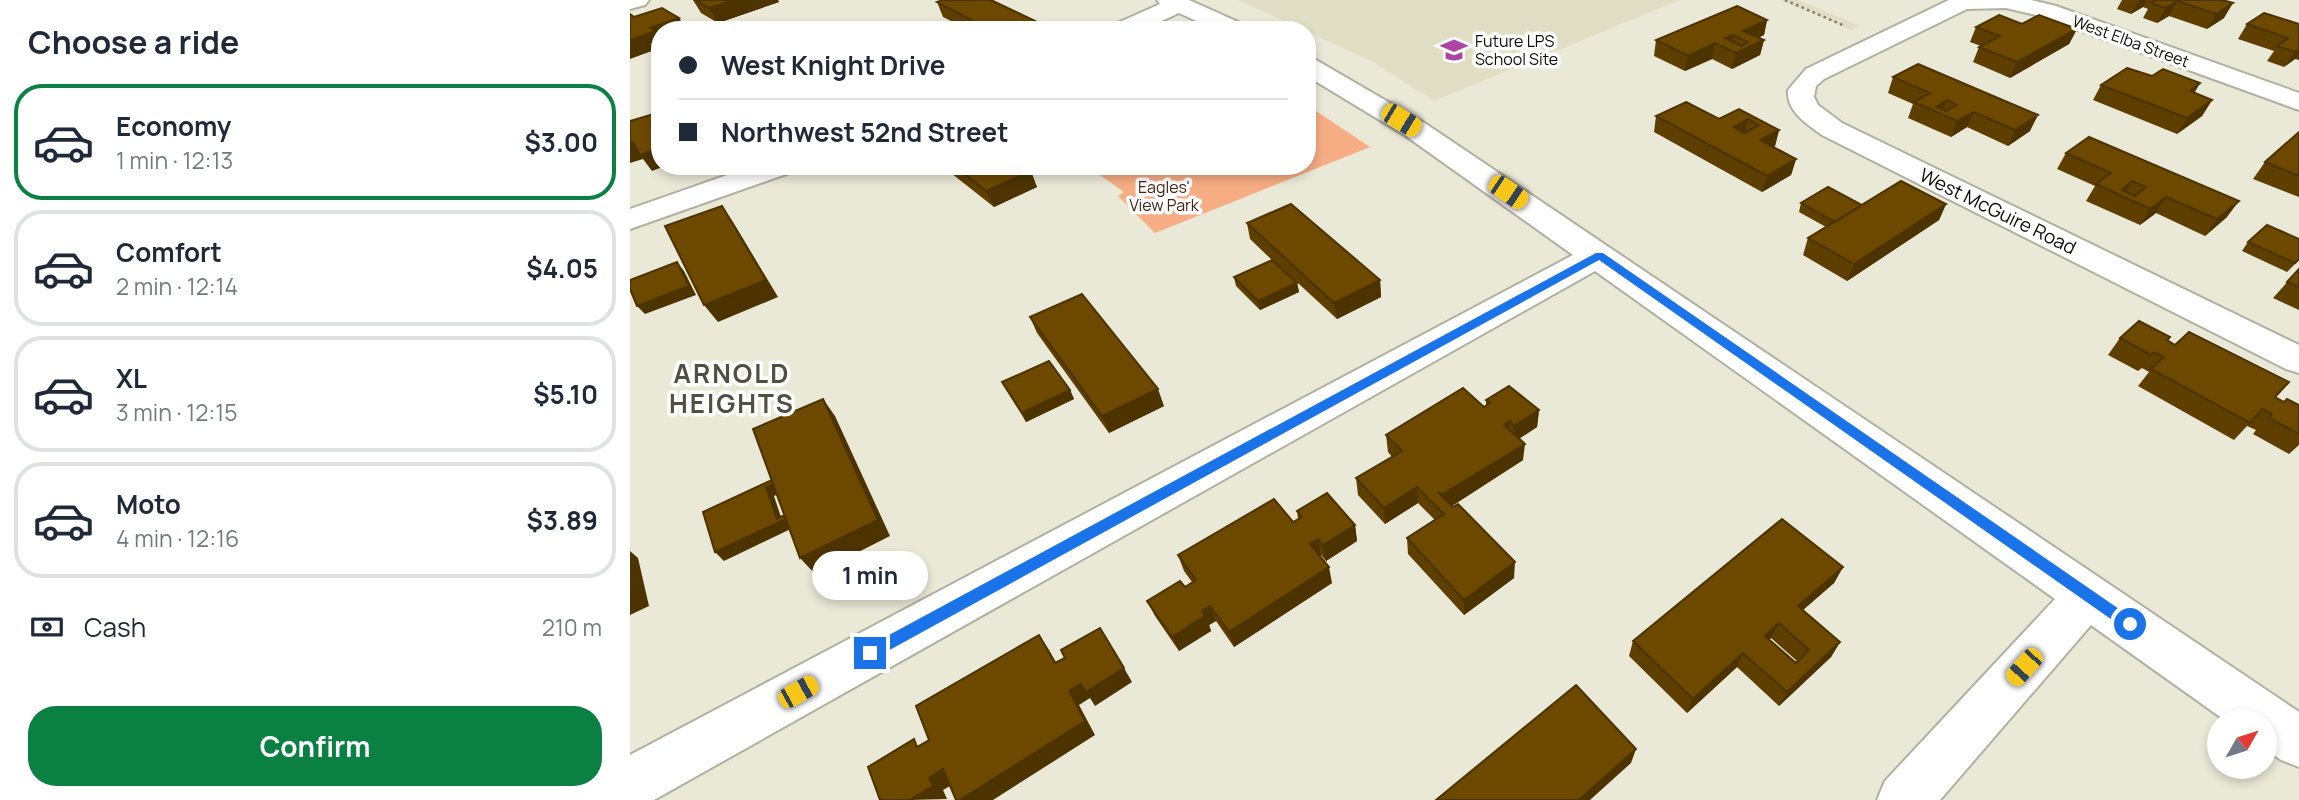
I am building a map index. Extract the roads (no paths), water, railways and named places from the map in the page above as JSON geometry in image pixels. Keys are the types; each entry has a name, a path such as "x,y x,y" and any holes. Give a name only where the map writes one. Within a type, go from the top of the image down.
{"street":[{"path":"630,2 637,0"},
{"name":"West Elba Street","path":"1869,35 1963,2 2006,1 2048,11 2299,102"},
{"path":"1139,21 1174,2 1216,21"},
{"name":"West McGuire Road","path":"1869,35 1805,81 1800,95 1803,106 1812,116 1832,129 2299,360"},
{"path":"1316,70 1416,130 1599,255 2299,742"},
{"path":"630,220 757,175"},
{"path":"630,784 1599,255"},
{"path":"1904,800 2088,595"}],"place":[{"name":"Future LPS School Site","path":"1454,50"}],"district":[{"name":"ARNOLD HEIGHTS","path":"732,388"}],"park label":[{"name":"Eagles' View Park","path":"1164,196"}]}
